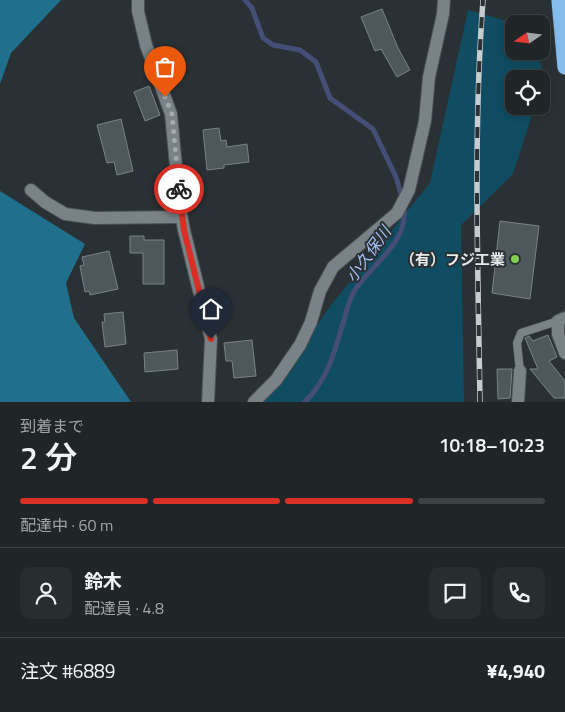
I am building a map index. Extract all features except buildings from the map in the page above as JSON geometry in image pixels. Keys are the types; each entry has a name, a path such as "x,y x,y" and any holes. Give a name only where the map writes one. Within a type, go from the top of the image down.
{"highway":[{"path":"559,0 565,67"}],"street":[{"path":"138,0 138,11 146,45 172,114 181,217 211,339 208,402"},
{"path":"254,402 276,380 300,345 311,322 320,291 334,266 396,213 409,190 425,121 429,77 443,14 444,0"},
{"path":"31,190 45,202 65,214 95,218 181,217"},
{"path":"561,320 558,334 565,353"},
{"path":"518,402 520,371"}],"lane":[{"path":"520,371 517,343 521,333 561,320"}],"shaded area":[{"path":"0,0 61,0 11,53 0,84"},
{"path":"468,10 505,21 505,60 539,60 542,70 505,70 505,115 532,115 513,174 461,225 464,402 264,402 331,305 430,183"},
{"path":"0,191 85,244 66,283 74,318 131,402 0,402"}],"waterway":[{"name":"小久保川","path":"245,0 252,8 263,38 273,45 300,50 316,62 330,98 373,129 396,177 402,198"},
{"name":"小久保川","path":"305,402 325,375 354,291 396,240 404,219 404,206"}],"railway":[{"path":"480,402 477,151 483,0"}],"way so far":[{"path":"165,97 172,114 179,189"}],"place":[{"name":"（有）フジ工業","path":"515,259"}],"route":[{"path":"179,189 184,230 211,339"}]}
